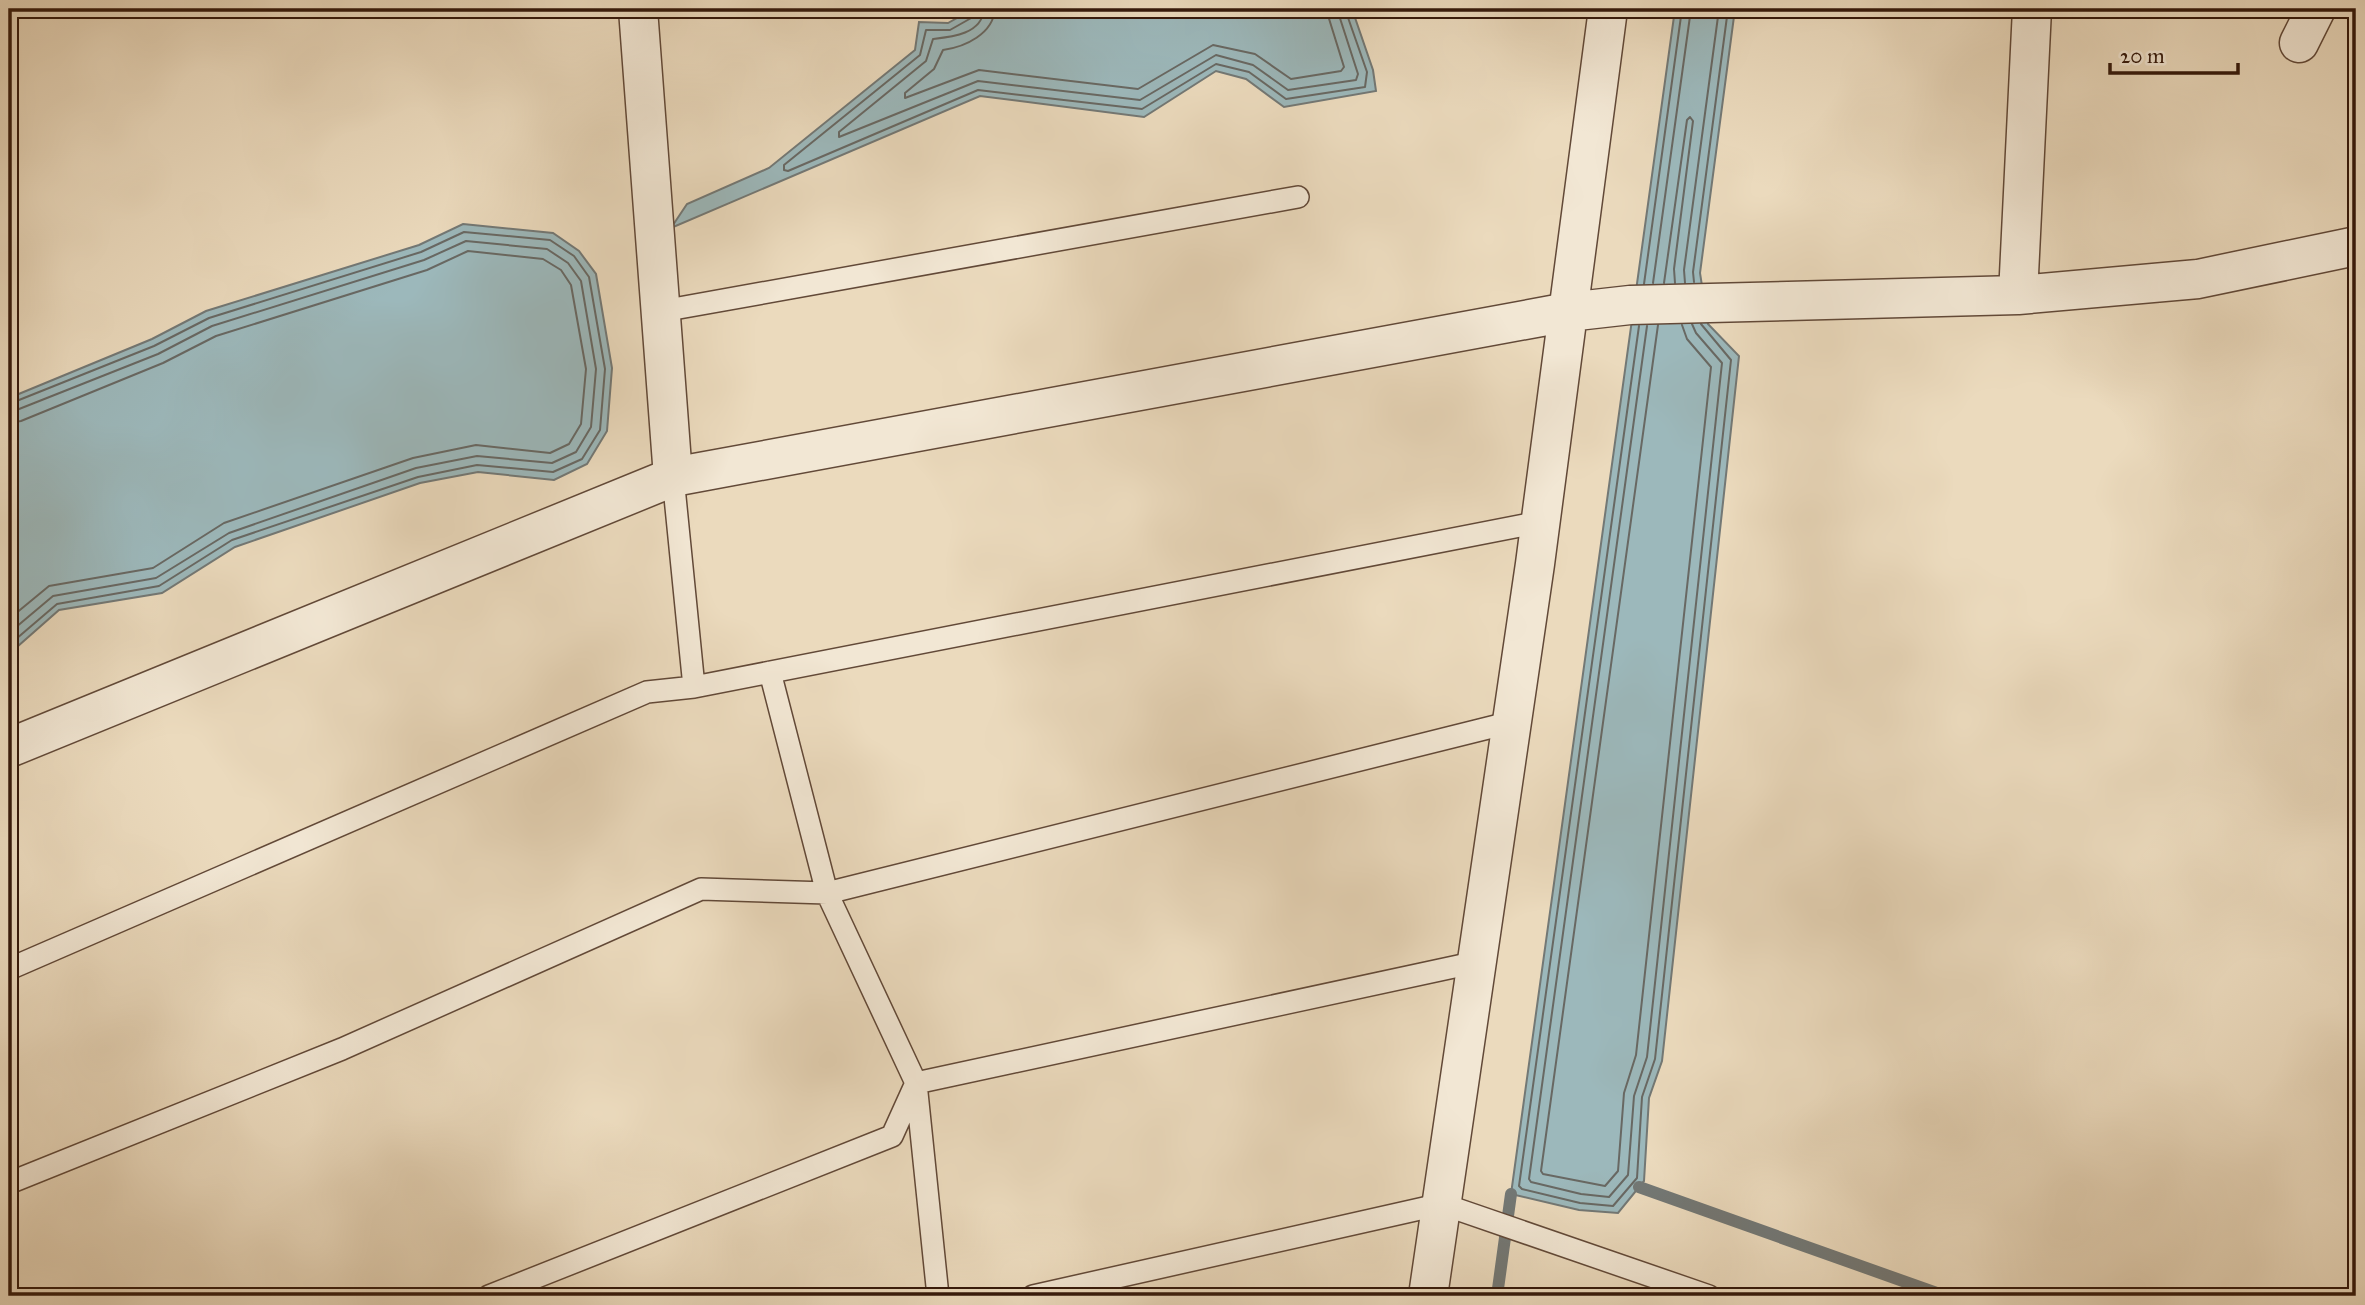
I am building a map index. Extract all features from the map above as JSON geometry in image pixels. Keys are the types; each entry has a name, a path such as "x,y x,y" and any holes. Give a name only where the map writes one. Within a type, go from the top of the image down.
{"street":[{"path":"638,9 673,477"},
{"path":"1428,1296 1540,522 1608,9"},
{"path":"2018,295 2032,9"},
{"path":"2300,43 2316,9"},
{"path":"9,748 673,477 1568,312 1630,304 2018,295 2198,279 2356,246"}],"lane":[{"path":"662,311 1298,197"},
{"path":"673,477 694,687"},
{"path":"9,969 647,692 694,687 1540,522"},
{"path":"770,672 827,892 916,1083 938,1296"},
{"path":"9,1183 342,1049 701,889 827,892 1512,722"},
{"path":"916,1083 1477,962"},
{"path":"489,1296 892,1136 916,1083"},
{"path":"1033,1296 1442,1203 1709,1296"}],"water":[{"path":"973,9 1352,9 1373,70 1376,91 1284,107 1246,79 1216,71 1144,117 980,96 671,228 687,204 769,168 915,50 919,22 948,23"},
{"path":"1675,9 1735,9 1700,273 1708,324 1739,356 1662,1061 1649,1098 1644,1181 1618,1213 1579,1210 1511,1194"},
{"path":"463,224 553,233 579,251 596,274 612,368 607,431 587,464 554,480 478,472 420,483 235,547 162,593 59,610 9,654 9,398 152,339 206,311 419,245"}],"waterway":[{"path":"1639,1187 1945,1296"},
{"path":"1497,1296 1511,1194"}]}
